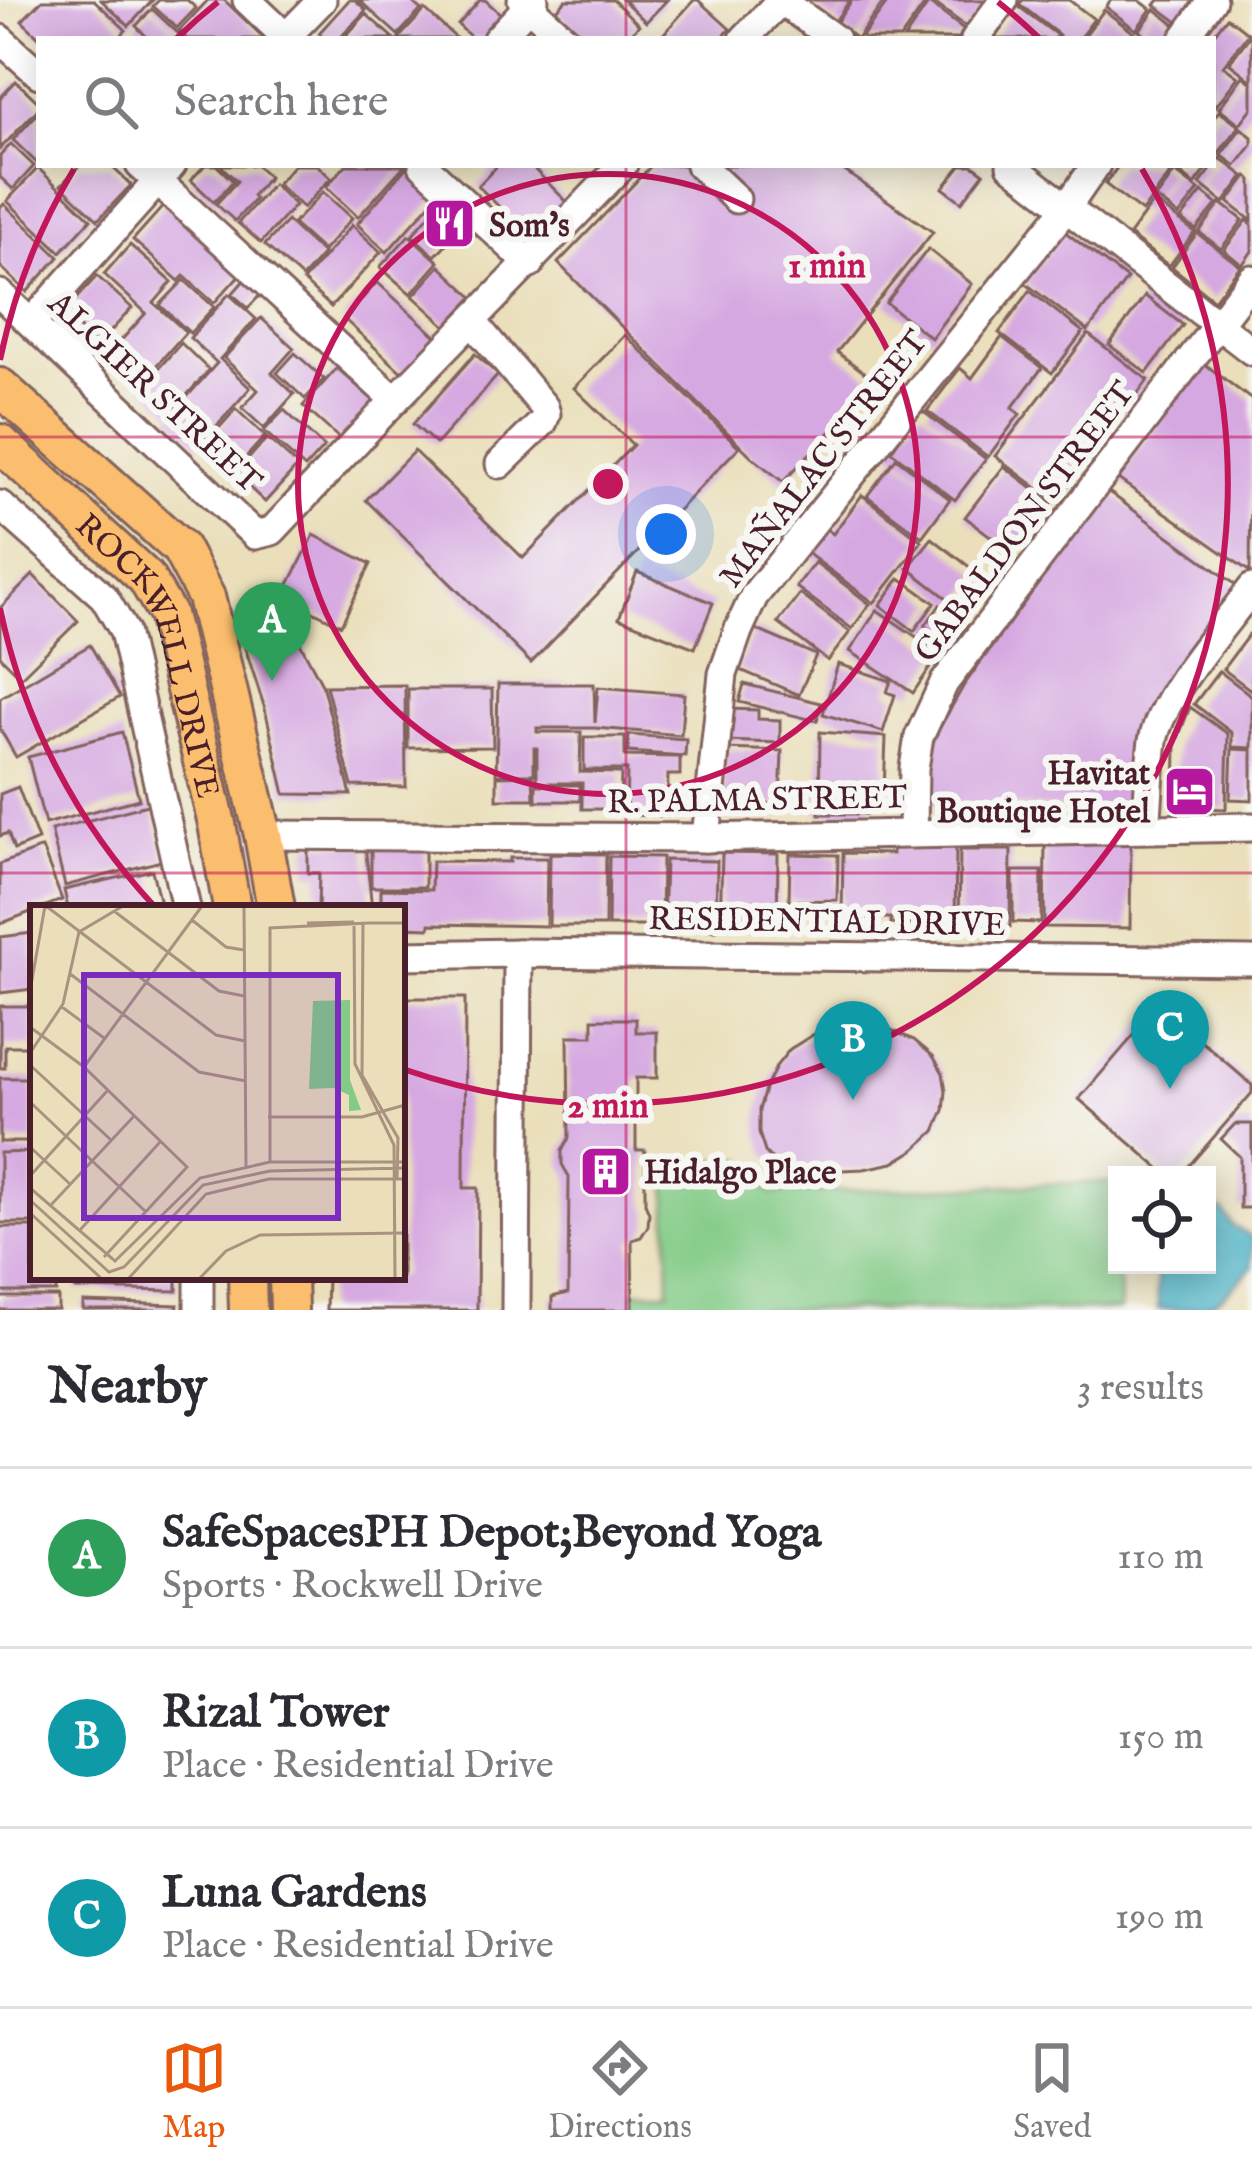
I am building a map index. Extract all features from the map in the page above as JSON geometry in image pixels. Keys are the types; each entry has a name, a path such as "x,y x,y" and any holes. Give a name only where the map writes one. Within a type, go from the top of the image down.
{"main road":[{"name":"ROCKWELL DRIVE","path":"0,387 180,548 196,574 206,597 275,905"},
{"name":"ROCKWELL DRIVE","path":"0,443 158,594 167,614 217,824 231,905"},
{"path":"288,1280 289,1310"}],"street":[{"path":"247,0 284,36"},
{"path":"288,36 322,0"},
{"path":"747,36 780,0 831,36"},
{"path":"977,36 1004,0"},
{"path":"1186,36 1212,0"},
{"path":"500,36 528,2 562,36"},
{"path":"0,39 36,71"},
{"path":"427,168 530,264"},
{"path":"32,322 157,170 395,400 620,168"},
{"path":"703,168 736,199"},
{"path":"1015,168 1252,351"},
{"name":"MAÑALAC STREET","path":"706,838 722,674 754,596 1094,168"},
{"name":"GABALDON STREET","path":"913,832 919,736 944,683 1252,278"},
{"name":"ALGIER STREET","path":"0,294 255,535 272,531 395,400"},
{"path":"472,321 546,414 500,464"},
{"path":"0,506 104,597 124,631 185,905"},
{"path":"1146,827 1154,740 1168,700 1252,588"},
{"name":"R. PALMA STREET","path":"263,835 706,838 1252,826"},
{"path":"516,1310 518,953"},
{"name":"RESIDENTIAL DRIVE","path":"405,955 1252,961"}],"green space":[{"path":"742,1159 771,1193 1108,1182 1108,1274 1119,1274 1120,1310 633,1310 633,1292 669,1291 667,1163"}],"water":[{"path":"1216,1210 1222,1210 1233,1226 1252,1237 1252,1268 1229,1290 1203,1306 1158,1309 1157,1274 1216,1274"}],"building":[{"path":"42,0 94,0 126,30 121,36 38,36 22,21"},
{"path":"101,0 153,0 129,26"},
{"path":"159,0 187,0 196,8 177,28 153,6"},
{"path":"208,0 224,0 262,36 184,36 179,31"},
{"path":"349,0 366,10 342,36 319,33"},
{"path":"359,0 410,0 421,10 398,35"},
{"path":"480,0 505,18 490,36 470,36 458,25"},
{"path":"566,0 613,0 639,25 628,36 583,36 556,11"},
{"path":"623,0 667,0 646,22"},
{"path":"694,0 730,29 724,36 662,36"},
{"path":"806,0 850,0 835,21"},
{"path":"852,0 885,0 859,36 836,23"},
{"path":"889,0 928,0 902,36 863,36"},
{"path":"930,0 988,0 968,28"},
{"path":"1023,0 1069,0 1094,19 1081,36 1058,36 1019,4"},
{"path":"1111,0 1139,0 1151,9 1136,30 1106,7"},
{"path":"1159,0 1202,0 1183,26 1155,5"},
{"path":"929,3 965,30 960,36 906,36"},
{"path":"1018,6 1057,35 1056,36 996,36"},
{"path":"152,9 181,36 146,36 136,26"},
{"path":"1155,9 1179,28 1172,36 1145,36 1139,31"},
{"path":"425,10 454,36 401,36"},
{"path":"1104,10 1138,36 1084,36"},
{"path":"366,14 391,36 346,36"},
{"path":"1227,17 1248,33 1223,66 1238,77 1216,106 1216,36 1212,36"},
{"path":"1252,33 1252,81 1229,63"},
{"path":"1243,76 1252,83 1252,108 1240,124 1219,108"},
{"path":"16,81 36,100 36,111 0,149 0,98"},
{"path":"1219,111 1239,126 1218,154 1216,152"},
{"path":"36,115 36,162 13,140"},
{"path":"1241,128 1252,137 1252,145 1236,166 1221,155"},
{"path":"11,144 34,166 13,189 0,177 0,156"},
{"path":"1220,158 1244,176 1224,203 1200,184"},
{"path":"38,168 91,219 61,252 7,201"},
{"path":"77,168 113,168 131,185 98,220 61,185"},
{"path":"202,168 219,168 233,181 214,202 191,180"},
{"path":"223,168 259,168 269,177 235,221 216,204 237,181"},
{"path":"291,168 320,168 331,178 303,208 277,184"},
{"path":"343,168 402,168 358,217 326,187"},
{"path":"406,168 439,194 387,252 357,224"},
{"path":"495,168 533,168 567,202 532,239 478,186"},
{"path":"649,168 840,168 933,232 837,352 877,382 783,482 753,458 558,263"},
{"path":"959,168 984,173 962,202 943,188"},
{"path":"1117,168 1162,168 1170,174 1142,212 1105,184"},
{"path":"1173,168 1208,168 1195,185"},
{"path":"1175,172 1199,190 1179,216 1156,198"},
{"path":"1247,176 1252,180 1252,221 1228,202"},
{"path":"273,184 295,205 261,243 238,223"},
{"path":"323,192 352,218 323,251 293,224"},
{"path":"1202,192 1217,204 1196,230 1181,219"},
{"path":"1154,201 1195,232 1169,266 1129,235"},
{"path":"166,203 243,271 214,303 184,276 179,281 133,240"},
{"path":"1221,203 1243,220 1221,249 1199,232"},
{"path":"4,204 59,257 27,292 0,266 0,208"},
{"path":"438,205 462,227 435,256 412,235"},
{"path":"1247,220 1252,225 1252,251 1242,265 1224,250"},
{"path":"287,221 323,254 302,278 265,245"},
{"path":"352,225 381,252 331,307 303,281"},
{"path":"1064,231 1127,279 1088,331 1025,283"},
{"path":"1197,233 1240,266 1214,300 1172,267"},
{"path":"409,235 439,262 411,294 380,267"},
{"path":"130,245 172,282 154,303 186,332 148,375 116,346 146,313 104,274"},
{"path":"928,249 972,284 931,338 886,303"},
{"path":"440,266 473,297 446,326 413,296"},
{"path":"97,276 132,308 98,345 63,313"},
{"path":"247,277 263,292 248,308 232,294"},
{"path":"184,280 214,307 190,333 160,305"},
{"path":"377,282 439,339 406,376 344,319"},
{"path":"1030,291 1083,332 1052,373 999,333"},
{"path":"229,294 256,319 220,359 250,388 199,446 169,417 217,363 190,338"},
{"path":"1145,296 1183,325 1147,373 1109,345"},
{"path":"261,318 294,348 272,373 294,394 264,428 242,408 258,390 224,358"},
{"path":"1088,334 1148,380 1056,502 995,456"},
{"path":"625,335 739,447 531,663 366,500 414,451 523,558 633,445 574,388"},
{"path":"1002,337 1042,368 1012,408 1020,414 988,457 927,411 960,368 972,378"},
{"path":"181,343 209,370 172,412 143,386"},
{"path":"295,353 324,379 305,399 277,373"},
{"path":"475,354 498,375 436,444 413,424"},
{"path":"1202,362 1252,400 1250,572 1118,479"},
{"path":"337,368 375,402 341,440 303,406"},
{"path":"236,409 265,436 232,473 203,446"},
{"path":"284,410 324,447 305,468 264,431"},
{"path":"921,410 986,459 955,500 891,451"},
{"path":"267,438 298,466 265,502 235,474"},
{"path":"896,458 950,499 922,537 867,496"},
{"path":"1004,466 1052,503 1014,554 965,517"},
{"path":"1106,490 1239,587 1149,721 1134,811 934,803 924,790 930,745 964,685"},
{"path":"862,495 922,541 874,603 807,553 825,528 833,534"},
{"path":"314,535 371,564 341,625 283,596"},
{"path":"932,538 980,575 957,606 908,568"},
{"path":"815,562 870,604 852,629 796,587"},
{"path":"637,572 713,603 695,648 619,618"},
{"path":"33,575 78,621 21,677 0,656 0,608"},
{"path":"900,578 935,603 914,631 880,605"},
{"path":"800,594 850,632 828,661 778,623"},
{"path":"940,605 966,625 950,645 925,626"},
{"path":"877,610 940,653 913,693 850,651"},
{"path":"285,615 322,684 351,795 285,794 265,709 238,626"},
{"path":"755,629 816,655 799,695 738,669"},
{"path":"1252,636 1252,691 1223,669"},
{"path":"90,645 120,697 16,757 0,729 0,698"},
{"path":"838,664 891,681 887,692 895,695 883,732 823,714"},
{"path":"1219,671 1252,696 1252,748 1232,747 1232,733 1194,704"},
{"path":"498,684 594,684 595,723 598,687 684,694 681,735 537,728 537,732 581,732 580,772 621,773 620,809 582,809 582,783 537,783 537,748 534,774 496,774"},
{"path":"744,684 821,703 817,721 739,702"},
{"path":"405,685 406,787 352,786 326,686"},
{"path":"408,689 492,689 493,747 408,748"},
{"path":"1190,707 1228,734 1226,809 1175,807 1176,743"},
{"path":"727,709 758,710 758,719 780,720 780,743 726,741"},
{"path":"122,732 139,799 45,824 28,757"},
{"path":"820,732 886,737 884,792 866,814 819,814"},
{"path":"629,735 686,739 685,756 628,752"},
{"path":"584,737 625,737 625,756 680,757 680,775 668,775 667,816 626,815 627,770 584,770"},
{"path":"725,749 782,751 780,804 723,803"},
{"path":"1232,749 1252,750 1252,800 1230,799"},
{"path":"533,775 534,799 497,799 497,776"},
{"path":"536,785 580,785 580,801 536,801"},
{"path":"18,787 38,840 14,850 8,833 0,836 0,794"},
{"path":"151,804 165,860 65,886 51,830"},
{"path":"1045,842 1131,843 1130,928 1044,927"},
{"path":"308,844 365,845 372,905 318,905 319,873 308,873"},
{"path":"371,845 425,845 425,887 371,887"},
{"path":"42,848 62,900 30,905 30,912 0,924 0,864"},
{"path":"892,848 956,848 955,925 842,918 843,853 892,854"},
{"path":"960,850 1011,850 1010,927 959,926"},
{"path":"550,853 606,854 605,926 549,926"},
{"path":"722,853 778,854 777,929 720,928"},
{"path":"790,854 838,855 837,900 789,901"},
{"path":"609,856 662,857 661,926 608,926"},
{"path":"510,858 547,858 546,926 405,927 405,905 381,905 381,889 431,890 432,861 510,862"},
{"path":"665,860 717,861 716,930 663,929"},
{"path":"152,870 160,905 67,905 64,890"},
{"path":"1013,871 1042,871 1041,923 1013,922"},
{"path":"30,933 30,989 0,993 0,937"},
{"path":"405,998 465,998 464,1188 478,1188 477,1310 326,1310 327,1280 405,1280"},
{"path":"1160,1005 1252,1085 1252,1093 1189,1166 1157,1166 1079,1099"},
{"path":"0,1006 30,1006 30,1046 5,1046 5,1068 0,1068"},
{"name":"Hidalgo Place","path":"593,1019 636,1019 636,1032 657,1032 657,1078 636,1078 636,1150 645,1150 648,1226 641,1237 632,1240 633,1310 552,1310 552,1297 568,1293 569,1177 562,1151 569,1138 568,1036 593,1036"},
{"path":"846,1025 891,1030 914,1040 933,1056 943,1073 944,1110 935,1131 893,1163 842,1170 820,1166 811,1184 779,1167 765,1152 759,1110 777,1065 790,1049 821,1030"},
{"path":"0,1078 30,1078 30,1142 0,1142"},
{"path":"1235,1124 1252,1124 1252,1208 1240,1208 1240,1157 1221,1139"},
{"path":"30,1152 30,1223 0,1223 0,1153"},
{"path":"0,1227 30,1227 30,1280 56,1280 56,1292 0,1292"},
{"path":"76,1280 177,1280 177,1291 76,1289"},
{"path":"0,1297 58,1297 58,1310 0,1310"},
{"path":"83,1302 178,1305 177,1310 83,1310"}],"place":[{"name":"Som's","path":"450,224"},
{"name":"SafeSpacesPH Depot;Beyond Yoga","path":"272,681"},
{"name":"Havitat Boutique Hotel","path":"1189,791"},
{"name":"Luna Gardens","path":"1170,1089"},
{"name":"Rizal Tower","path":"853,1100"},
{"name":"Hidalgo Place","path":"605,1171"}]}
